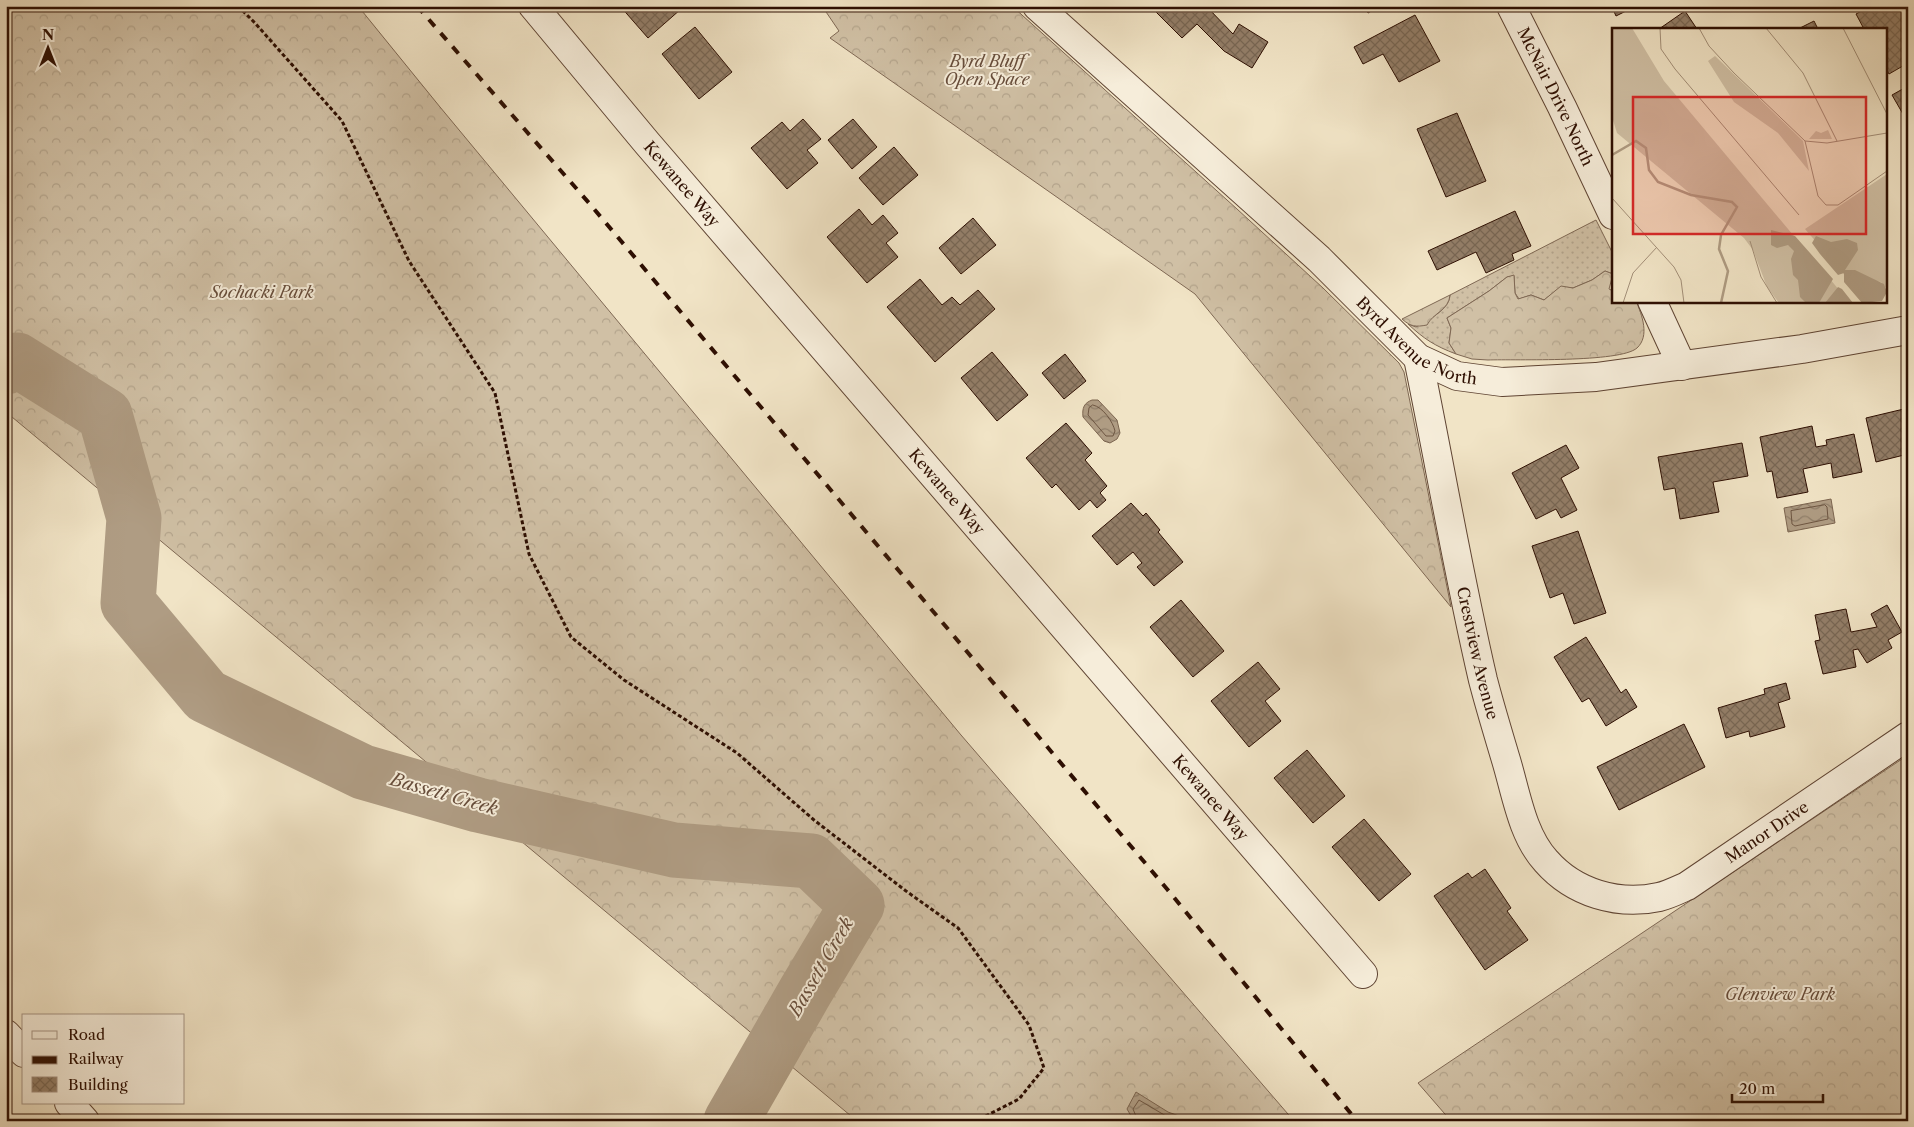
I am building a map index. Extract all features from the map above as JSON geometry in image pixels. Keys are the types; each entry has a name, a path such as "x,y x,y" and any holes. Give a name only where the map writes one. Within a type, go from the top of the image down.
{"street":[{"name":"Kewanee Way","path":"533,6 653,150 1363,974"},
{"name":"Byrd Avenue North","path":"1037,6 1319,259 1418,358 1457,376 1502,382 1596,377 1802,349 1908,330"},
{"name":"McNair Drive North","path":"1511,6 1562,107 1612,213"},
{"path":"1652,302 1682,366"},
{"name":"Crestview Avenue","path":"1418,358 1484,681 1522,817 1532,843 1546,861 1567,880 1584,890 1616,900"},
{"name":"Manor Drive","path":"1616,900 1661,897 1687,886 1908,736"},
{"path":"6,1034 22,1051"},
{"path":"70,1104 85,1121"}],"path":[{"path":"238,6 256,22 342,121 409,261 495,393 528,554 571,637 624,680 737,754 814,820 906,891 958,928 1028,1026 1044,1068 1019,1099 976,1121"}],"green space":[{"name":"Sochacki Park","path":"6,6 358,6 961,735 1294,1121 857,1121 6,412"},
{"name":"Byrd Bluff Open Space","path":"822,6 1012,6 1323,288 1399,363 1404,372 1451,607 1195,294 830,38 839,31"},
{"path":"1596,220 1612,252 1612,274 1605,271 1592,280 1573,288 1561,287 1544,300 1531,295 1519,299 1515,293 1514,276 1507,277 1447,318 1451,328 1449,343 1456,354 1430,342 1408,324 1416,327 1432,318 1446,306 1450,295"},
{"path":"1605,271 1612,274 1609,289 1612,290 1612,302 1636,302 1644,325 1643,338 1637,348 1627,353 1590,358 1488,360 1472,359 1456,354 1449,343 1451,328 1447,318 1507,277 1514,275 1515,293 1518,299 1531,295 1544,300 1561,286 1573,288 1592,280"},
{"path":"1450,295 1444,308 1427,325 1414,326 1402,319"},
{"name":"Glenview Park","path":"1908,755 1908,1121 1451,1121 1418,1083"}],"water":[{"path":"1092,400 1098,400 1117,420 1120,433 1117,439 1110,443 1104,441 1083,417 1084,406"},
{"path":"1831,499 1835,523 1788,532 1784,508"},
{"path":"1136,1092 1168,1112 1193,1121 1134,1121 1127,1109"}],"building":[{"path":"620,6 679,6 681,9 648,38"},
{"path":"1150,6 1203,6 1206,9 1208,8 1233,34 1239,24 1268,42 1252,68 1224,51 1197,24 1182,38"},
{"path":"1364,6 1380,6 1368,13"},
{"path":"1601,6 1636,6 1616,16 1612,7 1604,11"},
{"path":"1871,6 1906,6 1908,9 1908,63 1889,74 1886,69 1886,28 1863,28 1856,14"},
{"path":"1685,11 1696,28 1660,28"},
{"path":"1415,15 1440,61 1399,82 1383,54 1363,64 1354,47"},
{"path":"1814,21 1818,28 1800,28"},
{"path":"695,27 732,72 699,99 662,54"},
{"path":"1908,86 1908,120 1907,121 1892,95"},
{"path":"1457,113 1486,181 1446,197 1417,129"},
{"path":"803,119 821,139 807,150 818,163 787,189 751,148 782,122 790,131"},
{"path":"853,119 877,147 852,169 828,140"},
{"path":"894,147 918,175 883,205 859,178"},
{"path":"859,209 872,225 883,215 898,233 886,243 898,257 867,283 827,237"},
{"path":"1515,211 1531,246 1512,254 1514,260 1486,273 1476,252 1437,270 1428,251"},
{"path":"973,218 996,245 961,274 939,248"},
{"path":"920,279 942,305 952,297 960,305 978,290 995,309 935,362 887,307"},
{"path":"992,352 1028,395 997,421 961,378"},
{"path":"1065,354 1086,381 1064,399 1042,373"},
{"path":"1908,408 1908,454 1876,462 1866,418"},
{"path":"1066,423 1092,453 1085,460 1107,486 1100,493 1106,500 1097,508 1090,500 1079,510 1056,484 1052,488 1026,458"},
{"path":"1812,426 1816,447 1827,445 1826,440 1854,434 1862,472 1833,478 1831,463 1803,469 1808,492 1777,498 1772,471 1767,472 1760,437"},
{"path":"1742,443 1748,476 1713,482 1719,512 1680,519 1675,488 1664,490 1658,457"},
{"path":"1566,445 1579,468 1561,478 1577,510 1561,518 1556,509 1536,519 1512,473"},
{"path":"1131,503 1143,516 1146,513 1160,530 1158,532 1183,562 1154,586 1137,567 1142,563 1133,552 1117,565 1092,536"},
{"path":"1578,531 1606,613 1574,624 1563,593 1550,598 1532,546"},
{"path":"1181,600 1224,651 1193,677 1150,627"},
{"path":"1887,605 1902,632 1888,640 1892,648 1867,663 1858,649 1853,650 1856,667 1823,674 1815,641 1820,640 1815,615 1846,609 1851,632 1877,627 1871,614"},
{"path":"1586,637 1621,693 1626,689 1637,707 1606,726 1589,698 1582,702 1554,657"},
{"path":"1258,662 1280,689 1265,701 1281,721 1249,747 1211,701"},
{"path":"1786,683 1790,699 1778,703 1785,727 1750,737 1749,731 1726,738 1718,708 1765,694 1764,689"},
{"path":"1684,724 1705,767 1619,810 1597,767"},
{"path":"1307,750 1345,796 1313,823 1274,778"},
{"path":"1364,819 1411,874 1379,901 1332,847"},
{"path":"1485,869 1511,908 1507,911 1528,940 1485,970 1434,896 1468,873 1472,878"}],"waterway":[{"name":"Bassett Creek","path":"6,367 17,360 105,415 134,518 128,603 206,696 363,772 478,805 674,850 811,861 857,905 731,1121"}],"railway":[{"path":"417,6 589,203 1167,889 1357,1121"}]}
